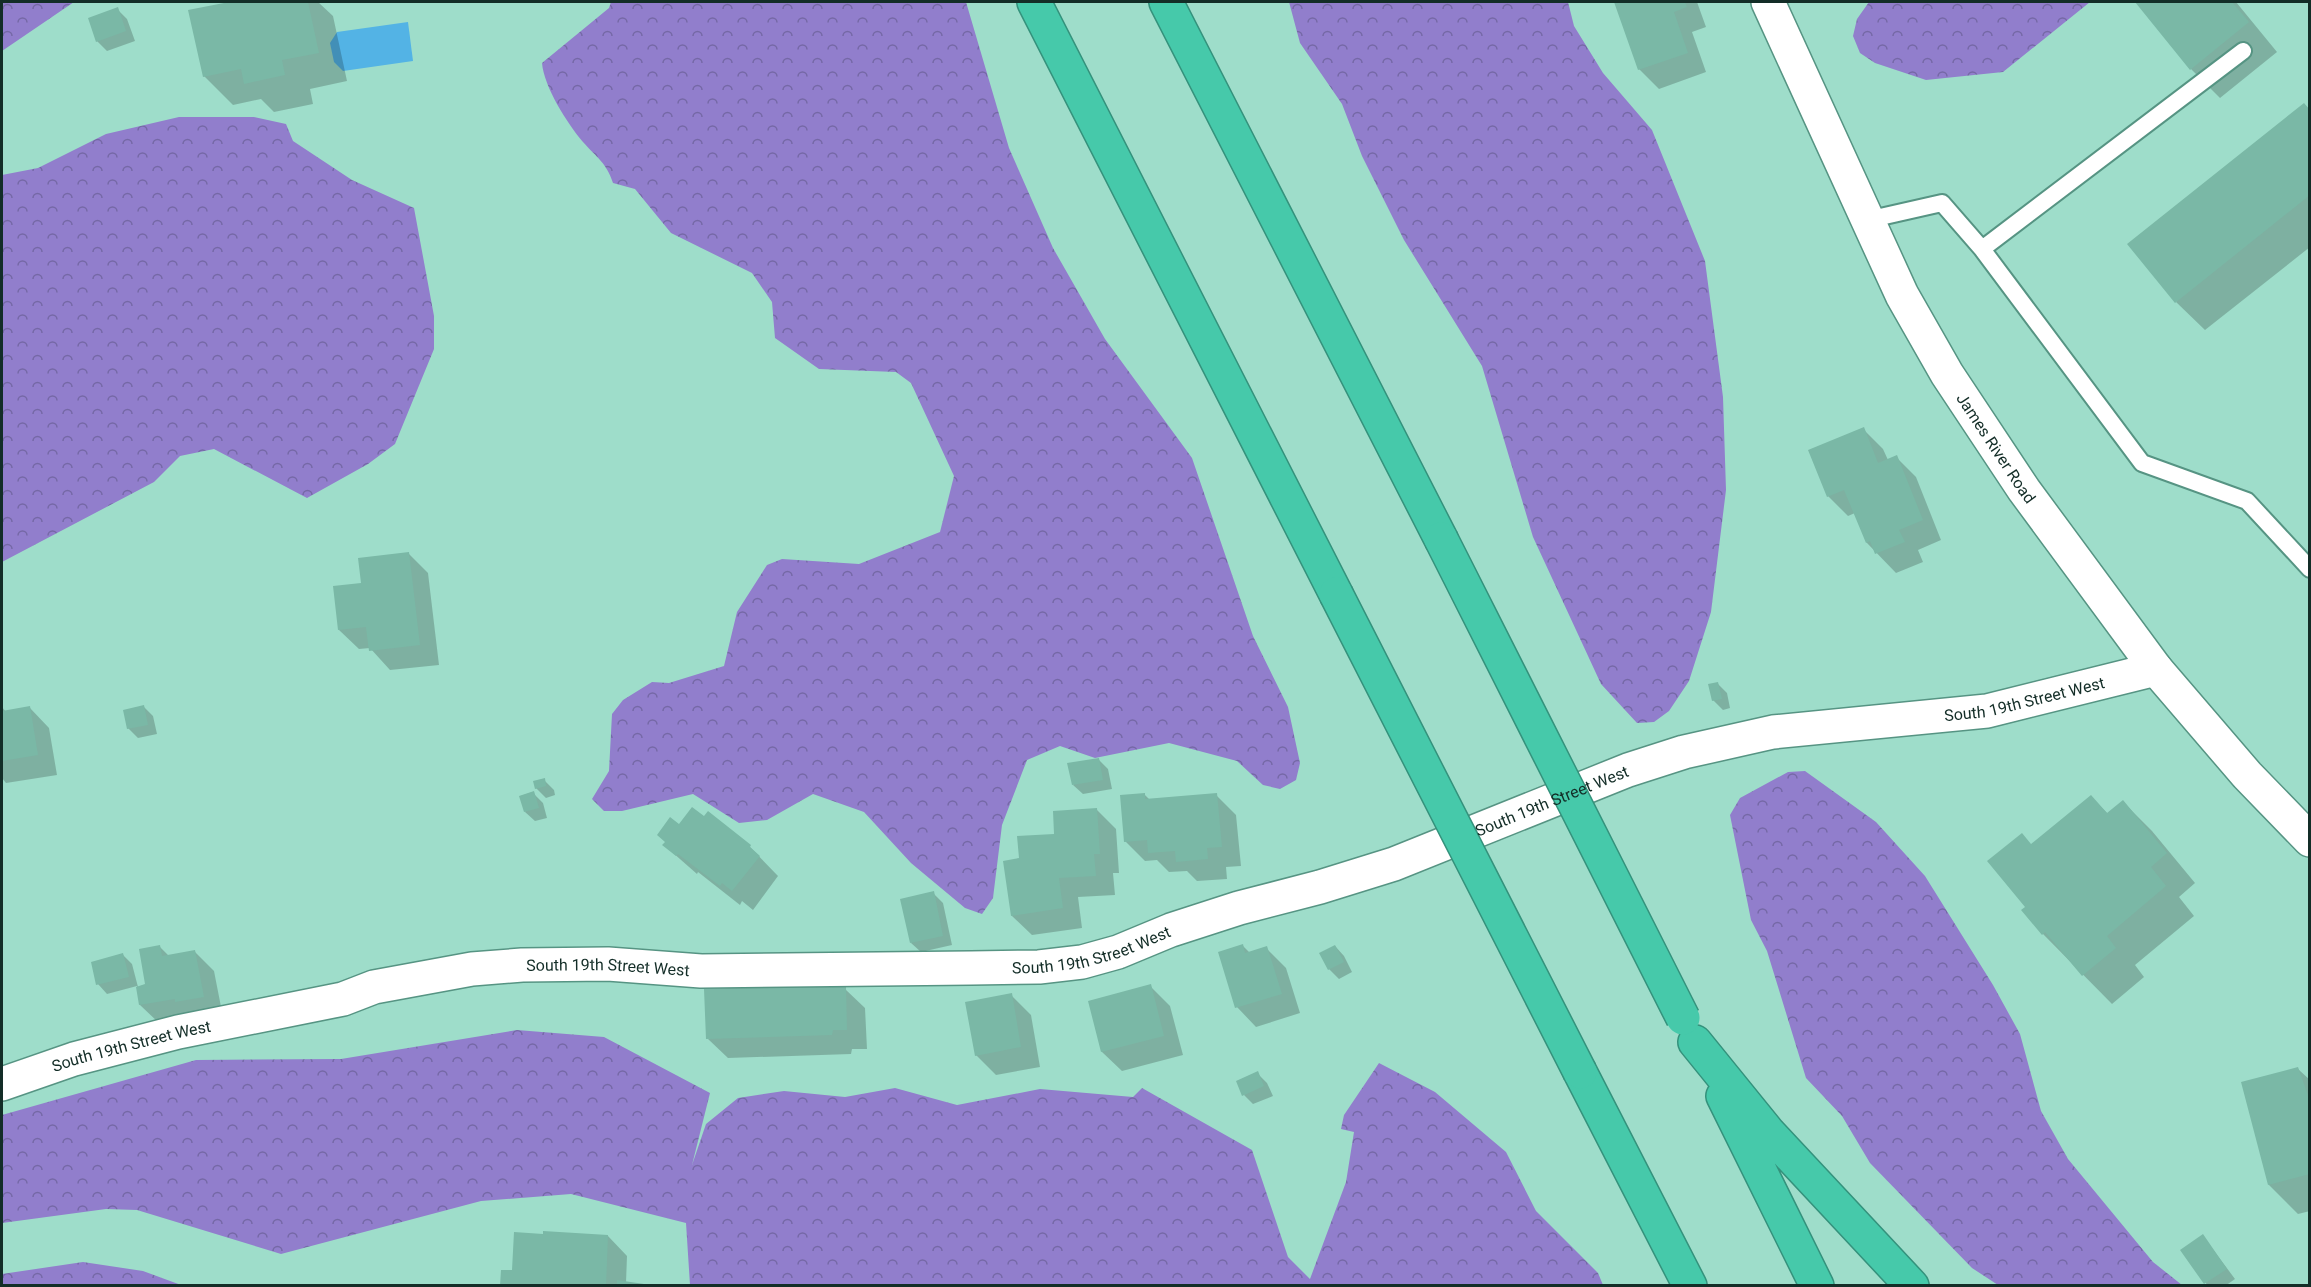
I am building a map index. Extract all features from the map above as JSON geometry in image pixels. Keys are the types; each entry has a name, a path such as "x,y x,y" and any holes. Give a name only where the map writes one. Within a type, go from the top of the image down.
{"highway":[{"path":"1034,2 1690,1286"},
{"path":"1166,2 1441,539 1817,1286"},
{"path":"1689,1030 1768,1132 1912,1286"}],"street":[{"name":"James River Road","path":"1768,2 1902,295 1947,374 2024,490 2156,669 2247,775 2310,840"},
{"name":"South 19th Street West","path":"2,1084 74,1059 177,1032 343,999 386,985 472,969 522,965 608,964 701,971 1039,967 1082,962 1118,952 1171,930 1239,908 1320,887 1394,864 1628,770 1684,752 1773,732 1987,711 2156,669"}],"lane":[{"path":"1982,249 2243,51"},
{"path":"1867,220 1942,203 1982,249 2142,463 2247,501 2310,569"}],"green space":[{"path":"2,2 74,2 2,51"},
{"path":"611,2 966,2 1009,148 1053,248 1105,339 1192,458 1253,636 1288,707 1300,763 1296,780 1280,789 1263,785 1237,761 1169,743 1095,758 1060,746 1027,760 1002,825 993,898 982,914 965,908 911,863 864,812 813,794 767,820 739,823 693,794 622,811 604,811 592,799 609,771 612,714 623,700 652,682 669,683 724,666 737,612 767,565 782,559 859,564 940,532 954,476 911,383 896,372 819,369 775,338 772,302 752,273 671,233 635,189 613,183 604,165 570,125 547,83 542,63 609,8"},
{"path":"1289,2 1568,2 1574,26 1603,73 1652,130 1705,261 1723,397 1726,490 1711,612 1689,681 1669,711 1654,722 1637,723 1601,684 1533,537 1482,366 1404,240 1362,156 1342,104 1300,43"},
{"path":"1869,2 2090,2 2003,72 1926,80 1875,63 1860,53 1853,36 1857,19"},
{"path":"179,117 254,117 286,124 293,141 352,180 414,208 434,316 434,349 395,444 368,464 307,498 214,449 180,456 154,482 2,562 2,175 38,168 106,134"},
{"path":"1805,771 1876,822 1925,876 1993,985 2020,1034 2041,1111 2068,1159 2153,1262 2182,1285 1998,1285 1972,1268 1870,1163 1842,1116 1806,1078 1767,951 1751,920 1730,815 1740,798 1788,772"},
{"path":"517,1030 604,1037 710,1093 692,1165 706,1124 738,1098 784,1091 845,1097 895,1088 957,1105 1040,1089 1133,1097 1142,1088 1252,1150 1288,1257 1310,1279 1346,1182 1354,1132 1341,1129 1344,1115 1379,1063 1435,1092 1506,1152 1536,1211 1598,1273 1603,1285 690,1285 686,1223 571,1194 481,1201 281,1254 137,1210 106,1209 2,1223 2,1115 196,1060 341,1059"},
{"path":"83,1262 143,1271 181,1285 2,1285 2,1274"}],"water":[{"path":"408,22 413,61 343,71 334,62 330,43 337,32"}],"building":[{"path":"229,2 308,2 319,53 282,60 285,75 244,84 241,69 203,77 188,10"},
{"path":"1614,2 1685,2 1687,7 1674,12 1688,53 1638,70"},
{"path":"2135,2 2232,2 2249,22 2190,70"},
{"path":"118,7 126,31 96,42 88,18"},
{"path":"2304,103 2310,110 2310,195 2175,303 2127,244"},
{"path":"1864,427 1878,463 1897,455 1923,520 1899,530 1905,542 1875,554 1870,541 1866,543 1844,490 1827,497 1808,450"},
{"path":"409,552 420,645 369,651 366,627 338,630 333,586 361,583 358,558"},
{"path":"1718,682 1722,699 1712,701 1708,684"},
{"path":"144,705 148,725 127,729 123,710"},
{"path":"30,706 38,755 2,761 2,711"},
{"path":"1099,758 1103,780 1072,785 1067,763"},
{"path":"545,778 546,786 535,789 533,781"},
{"path":"534,791 539,808 524,812 519,796"},
{"path":"1145,793 1145,799 1217,793 1222,847 1207,848 1208,859 1176,862 1175,851 1148,853 1147,840 1124,842 1120,795"},
{"path":"2091,795 2107,813 2123,800 2167,853 2151,867 2166,886 2107,936 2116,948 2082,976 2045,932 2042,935 2021,910 2025,907 1987,861 2022,833 2031,844"},
{"path":"692,807 704,816 708,811 751,845 750,847 760,856 732,891 722,883 720,886 678,854 676,856 662,845 665,842 657,835 670,817 679,824"},
{"path":"1097,808 1100,854 1094,854 1096,876 1059,878 1063,908 1011,916 1003,861 1019,858 1017,836 1054,834 1053,811"},
{"path":"934,891 943,936 910,943 900,899"},
{"path":"1243,944 1245,953 1267,946 1282,994 1235,1008 1218,952"},
{"path":"160,945 162,956 195,950 204,997 139,1005 136,987 145,984 139,949"},
{"path":"1335,945 1344,962 1328,970 1319,953"},
{"path":"123,953 129,977 96,985 91,962"},
{"path":"830,984 831,987 846,987 847,1030 833,1030 832,1035 706,1039 704,989"},
{"path":"1151,984 1164,1036 1101,1052 1088,1001"},
{"path":"1012,993 1021,1047 975,1056 965,1002"},
{"path":"2298,1067 2310,1101 2310,1174 2268,1185 2241,1082"},
{"path":"1258,1071 1264,1086 1242,1096 1236,1081"},
{"path":"543,1231 608,1235 606,1286 500,1286 501,1270 512,1270 514,1232 543,1234"},
{"path":"2203,1234 2227,1269 2204,1284 2180,1250"},
{"path":"617,1280 644,1284 644,1286 617,1286"}]}
